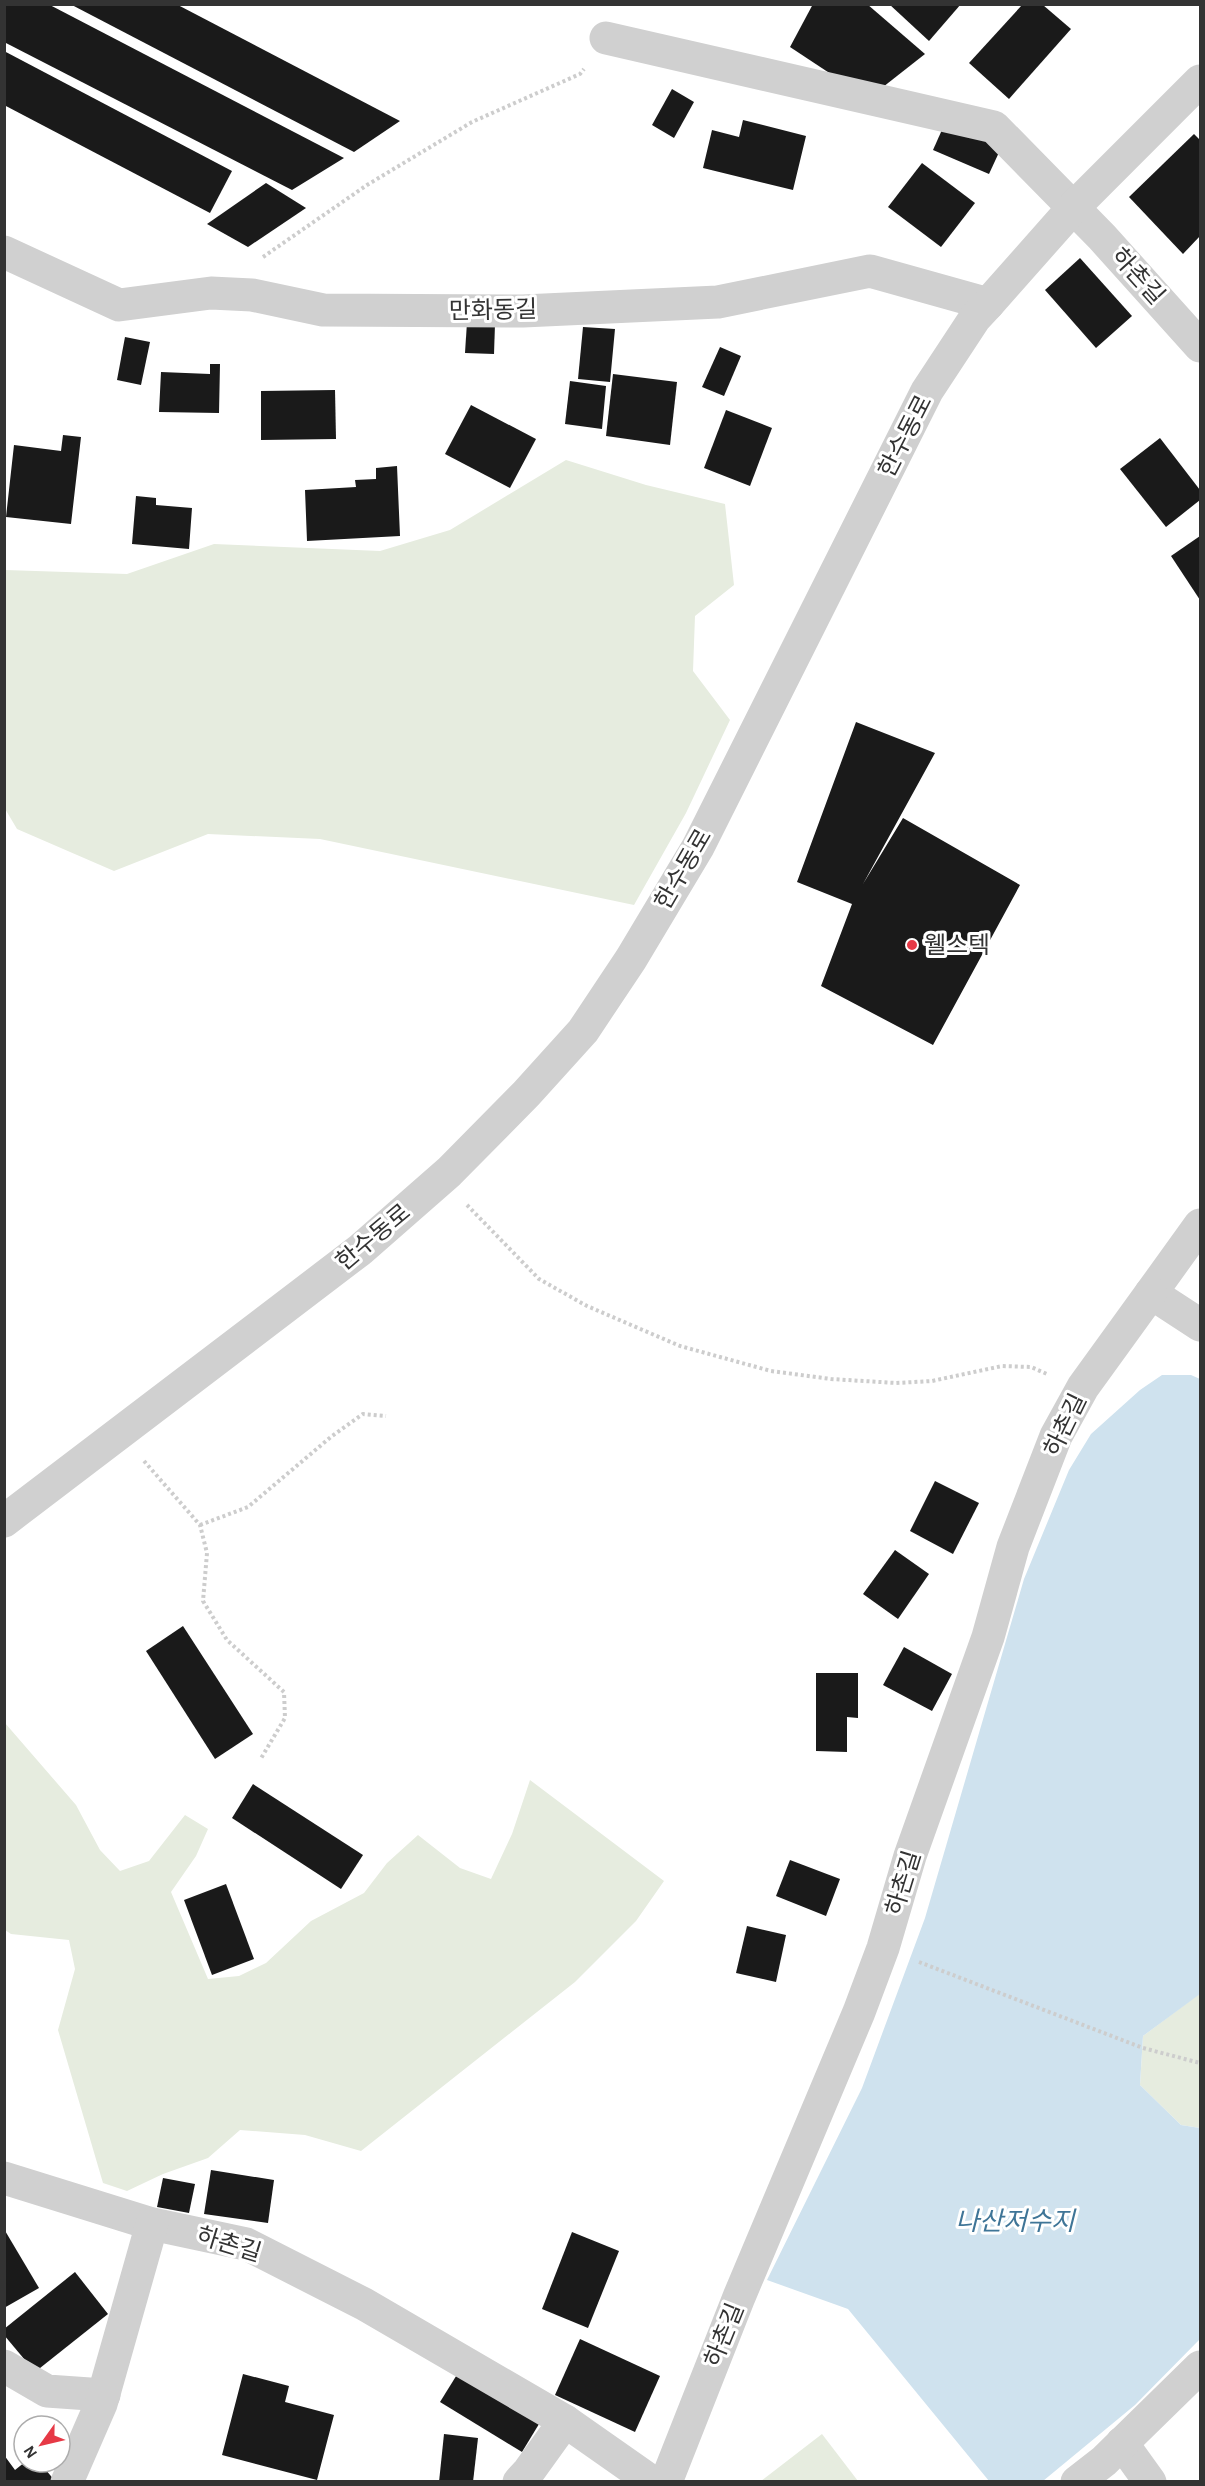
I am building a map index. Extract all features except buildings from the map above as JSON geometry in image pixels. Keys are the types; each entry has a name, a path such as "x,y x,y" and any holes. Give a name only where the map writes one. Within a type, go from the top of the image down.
{"street":[{"name":"하촌길","path":"606,38 994,127 1110,245 1200,346"},
{"name":"한수동로","path":"4,1521 360,1250 442,1178 526,1094 583,1031 698,847 927,391 975,318 1073,208 1200,81"},
{"name":"만화동길","path":"4,252 119,305 211,293 252,295 324,310 522,311 718,302 870,271 988,304"},
{"name":"하촌길","path":"666,2481 739,2297 859,2012 883,1948 910,1856 988,1636 1013,1547 1056,1436 1077,1396 1200,1225"},
{"path":"1151,1293 1200,1325"},
{"name":"하촌길","path":"4,2178 152,2224 246,2244 364,2304 566,2421 652,2481"},
{"path":"67,2481 104,2395 152,2224"},
{"path":"4,2366 47,2391 104,2395"},
{"path":"1077,2481 1104,2461 1200,2367"},
{"path":"519,2481 566,2421"},
{"path":"1122,2443 1150,2481"}],"path":[{"path":"260,260 367,185 472,122 580,74 606,38"},
{"path":"442,1178 504,1246 539,1279 587,1306 680,1346 771,1371 831,1379 896,1383 932,1381 1002,1366 1031,1367 1054,1377 1077,1396"},
{"path":"200,1525 248,1507 332,1436 363,1414 386,1416"},
{"path":"120,1433 200,1525 207,1553 203,1601 227,1640 284,1692 285,1718 260,1760"},
{"path":"883,1948 1143,2048 1200,2063"}],"shaded area":[{"path":"566,460 646,485 725,504 734,585 695,616 693,671 730,720 686,813 634,905 320,839 208,834 114,871 17,829 4,807 5,570 127,574 214,544 380,551 450,530"},
{"path":"5,1723 76,1805 100,1850 120,1871 149,1861 185,1815 208,1829 196,1856 171,1892 208,1979 239,1976 266,1963 311,1921 364,1893 387,1863 418,1835 460,1868 491,1879 512,1834 530,1780 664,1881 636,1921 575,1982 361,2151 305,2135 240,2130 208,2158 163,2174 127,2191 103,2183 58,2030 75,1969 69,1940 11,1934 5,1930"},
{"path":"1199,1994 1200,2128 1181,2125 1140,2085 1143,2036"},
{"path":"822,2434 858,2481 761,2481"}],"water":[{"name":"나산저수지","path":"1162,1375 1191,1375 1200,1379 1200,1994 1143,2036 1140,2085 1181,2125 1200,2128 1200,2339 1135,2405 1043,2481 989,2481 848,2309 767,2280 862,2088 925,1918 1024,1579 1069,1470 1091,1434 1140,1390"}],"place":[{"name":"웰스텍","path":"912,945"}]}
